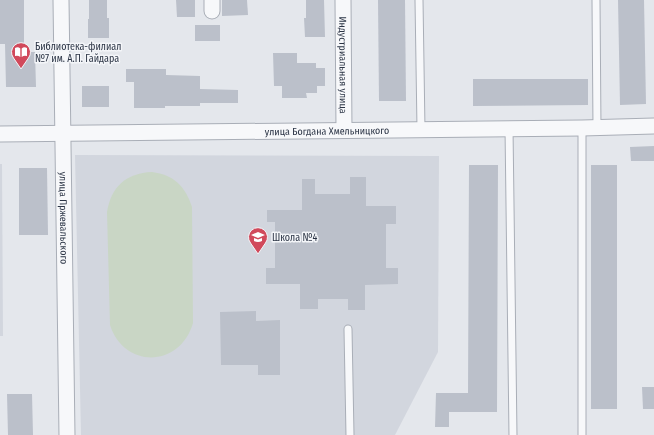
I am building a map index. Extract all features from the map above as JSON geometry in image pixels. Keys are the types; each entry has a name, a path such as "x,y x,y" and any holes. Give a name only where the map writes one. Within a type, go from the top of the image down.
{"street":[{"name":"улица Пржевальского","path":"61,0 67,435"},
{"name":"Индустриальная улица","path":"343,0 344,130"},
{"name":"улица Богдана Хмельницкого","path":"0,134 597,128 654,126"}],"lane":[{"path":"419,0 421,129"},
{"path":"596,0 597,128"},
{"path":"509,128 513,435"},
{"path":"582,128 582,435"},
{"path":"348,329 350,435"}],"shaded area":[{"name":"Школа №4","path":"75,155 439,156 438,352 395,435 81,435"},
{"path":"0,164 2,164 3,336 0,336"}],"green space":[{"path":"152,172 167,176 178,183 186,193 192,207 193,323 186,338 177,348 165,355 152,357 139,356 127,350 117,339 110,325 107,212 112,195 121,183 135,175"}],"building":[{"path":"0,0 24,0 24,52 35,52 36,87 6,87 5,44 0,44"},
{"path":"89,0 107,0 109,38 88,38"},
{"path":"176,0 195,0 195,17 177,17"},
{"path":"222,0 247,0 248,15 222,16"},
{"path":"306,0 324,0 325,37 305,37 304,18 306,18"},
{"path":"378,0 405,0 406,101 379,101"},
{"path":"618,0 644,0 646,104 620,105"},
{"path":"195,25 220,25 220,41 195,41"},
{"path":"273,53 297,53 297,63 316,63 316,68 325,68 325,86 317,86 317,93 306,93 307,98 282,98 282,86 274,86"},
{"path":"126,69 166,69 166,75 200,76 200,89 238,90 238,103 200,103 200,106 134,108 134,82 126,82"},
{"path":"473,79 588,79 588,105 473,106"},
{"path":"82,86 109,86 109,107 82,107"},
{"path":"654,146 654,161 631,161 630,147"},
{"path":"469,165 498,165 497,412 449,412 449,427 435,427 436,393 468,393"},
{"path":"591,165 617,165 617,409 591,409"},
{"path":"19,168 47,168 48,235 19,235"},
{"path":"350,177 366,177 366,206 396,206 396,224 386,224 386,268 398,268 398,284 365,285 365,310 348,310 348,299 318,299 318,309 300,309 300,284 266,284 266,268 275,268 275,222 267,222 267,210 302,210 302,179 315,179 315,194 350,194"},
{"path":"256,311 256,321 280,320 280,375 258,375 258,365 221,365 220,312"},
{"path":"642,387 654,387 654,409 643,409"},
{"path":"7,394 32,394 33,435 8,435"}],"place":[{"name":"Библиотека-филиал №7 им. А.П. Гайдара","path":"21,69"},
{"name":"Школа №4","path":"258,254"}]}
